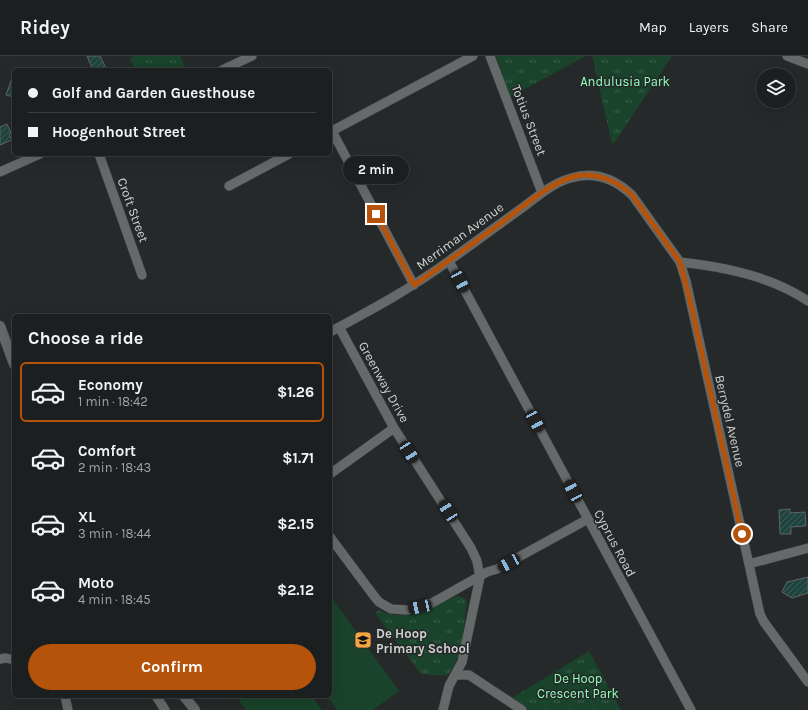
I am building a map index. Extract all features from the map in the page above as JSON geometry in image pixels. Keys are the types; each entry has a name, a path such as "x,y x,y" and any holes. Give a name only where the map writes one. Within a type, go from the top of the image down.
{"street":[{"path":"232,68 242,66 252,56"},
{"path":"332,130 474,56"},
{"name":"Totius Street","path":"490,56 542,193"},
{"path":"787,56 808,64"},
{"path":"332,133 414,285"},
{"path":"0,172 36,156"},
{"name":"Croft Street","path":"100,156 142,275"},
{"path":"229,186 283,156"},
{"name":"Merriman Avenue","path":"332,331 414,285 559,182 578,176 587,175 607,179"},
{"name":"Berrydel Avenue","path":"607,179 624,188 632,195 680,262 686,281 762,619 808,682"},
{"name":"Cyprus Road","path":"449,261 691,710"},
{"path":"680,262 736,271 753,276 782,287 808,301"},
{"path":"0,326 12,359"},
{"name":"Greenway Drive","path":"339,327 394,428 471,548 477,561 480,577 462,662 449,686 443,710"},
{"path":"332,473 394,428"},
{"path":"332,541 379,602 391,609 408,610 432,603 487,572 497,569 588,519"},
{"path":"749,564 808,548"},
{"path":"0,659 6,658 12,660"},
{"path":"454,675 469,675 522,710"},
{"path":"65,698 68,710"},
{"path":"157,698 165,710"},
{"path":"186,698 195,710"}],"green space":[{"path":"134,56 180,56 186,68 134,68 130,58"},
{"name":"Andulusia Park","path":"496,56 586,56 510,97"},
{"name":"Andulusia Park","path":"592,56 672,56 615,142 612,144"},
{"path":"457,596 465,598 467,603 462,641 457,660 447,676 421,674 375,613 379,610 384,613 396,615 414,613 425,610"},
{"path":"332,598 399,691 373,710 337,710 328,698 332,698"},
{"name":"De Hoop Crescent Park","path":"589,651 621,710 529,710 512,698"},
{"path":"237,698 313,698 322,710 246,710"}],"building":[{"path":"87,56 100,56 106,68 92,68"},
{"path":"12,78 12,96 6,95"},
{"path":"7,124 12,140 0,145 0,127"},
{"path":"790,509 790,513 805,512 806,526 791,527 791,534 780,534 779,510"},
{"path":"808,577 808,593 792,598 782,592 787,582"}],"place":[{"name":"De Hoop Primary School","path":"363,640"}],"route":[{"path":"376,214 414,285 559,182 569,178 587,175 607,179 624,188 632,195 680,262 686,281 742,534"}]}
